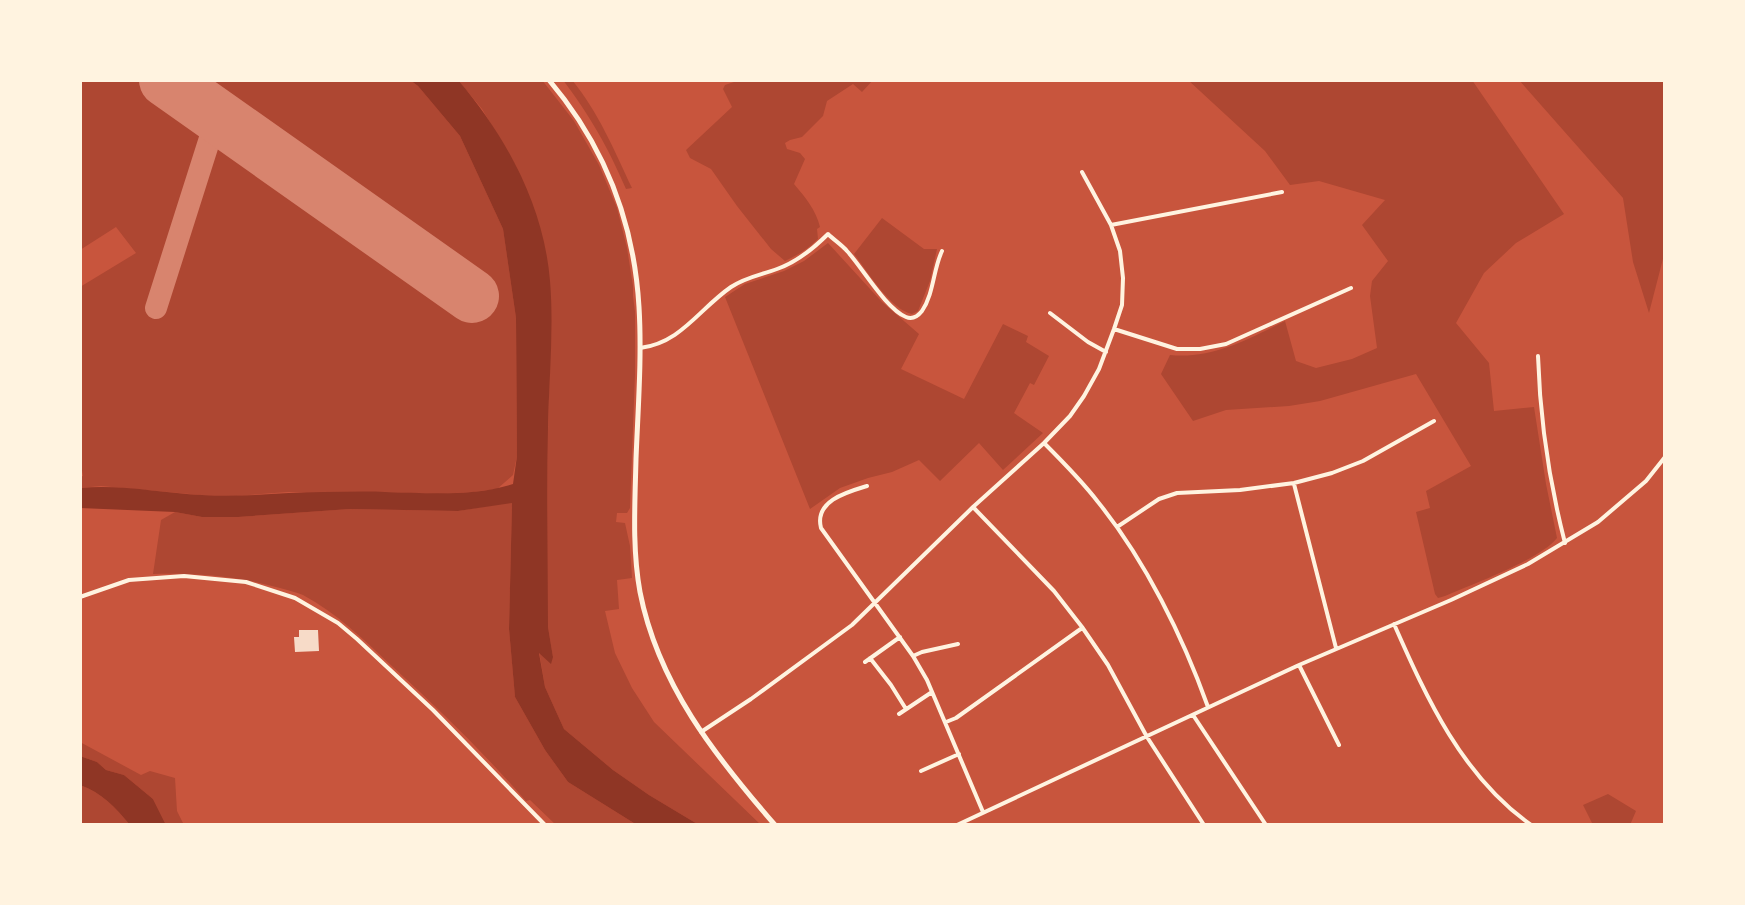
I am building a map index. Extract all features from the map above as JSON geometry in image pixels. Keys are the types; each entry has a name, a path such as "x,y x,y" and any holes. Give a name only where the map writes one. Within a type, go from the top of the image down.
{"street":[{"path":"549,80 591,137 618,197 633,255 640,348 636,567 646,615 664,669 684,707 730,772 775,825"},
{"path":"701,732 852,625 1044,443 1084,396 1106,352 1122,305 1123,263 1111,225 1082,172"},
{"path":"1111,225 1282,192"},
{"path":"640,348 675,336 728,289 747,278 788,265 814,248 828,234 846,250 897,311 914,318 927,302 942,251"},
{"path":"1114,329 1177,349 1200,349 1226,344 1351,288"},
{"path":"1050,313 1106,352"},
{"path":"1538,356 1547,462 1565,543"},
{"path":"1117,527 1159,499 1177,493 1240,490 1294,483 1332,473 1393,446 1434,421"},
{"path":"1044,443 1075,474 1117,527 1170,617 1209,707"},
{"path":"957,825 1336,648 1528,564 1598,522 1646,481 1665,457"},
{"path":"1294,483 1336,648"},
{"path":"867,486 852,490 824,507 819,519 821,528 913,656 946,722 983,812"},
{"path":"973,507 1054,591 1082,627 1204,825"},
{"path":"80,597 129,580 184,576 246,582 295,598 338,623 378,658 545,825"},
{"path":"1394,624 1430,702 1473,770 1501,801 1531,825"},
{"path":"946,722 1012,679 1082,627"},
{"path":"900,637 868,660 891,685 906,709"},
{"path":"913,656 958,644"},
{"path":"1299,665 1339,745"},
{"path":"899,714 932,692"},
{"path":"1193,715 1266,825"},
{"path":"921,771 959,754"}],"shaded area":[{"path":"80,80 410,80 418,86 460,136 503,229 516,318 517,456 513,475 497,489 438,494 288,492 223,497 101,486 80,488 80,477 83,476 80,460 80,287 136,253 116,227 80,250"},
{"path":"410,80 458,80 507,148 540,226 550,281 552,317 548,627 553,657 551,664 539,653 545,687 564,729 613,770 699,825 637,825 568,782 545,750 515,697 509,629 512,503 458,511 350,509 238,517 80,508 80,488 95,487 232,496 309,492 449,493 481,491 513,484 517,456 516,318 503,229 460,136"},
{"path":"458,80 542,80 574,121 599,165 617,208 627,248 635,312 630,508 627,513 617,513 616,522 625,523 632,578 617,580 619,609 605,611 615,653 632,688 654,722 761,825 699,825 649,795 564,729 545,687 539,651 553,657 548,627 551,323 516,166 482,109"},
{"path":"563,80 572,80 590,105 632,188 626,189 598,132"},
{"path":"733,80 873,80 862,92 853,84 827,101 823,116 802,137 785,143 787,149 800,153 805,159 794,184 813,209 820,227 817,229 818,239 803,252 785,261 771,249 711,169 690,158 686,150 732,107 723,89"},
{"path":"1188,80 1472,80 1564,214 1516,243 1484,273 1456,323 1489,363 1494,411 1534,407 1557,538 1549,546 1506,570 1438,598 1416,512 1430,508 1426,491 1471,466 1416,374 1320,401 1226,410 1193,421 1161,374 1170,355 1216,351 1285,321 1296,361 1316,368 1352,359 1377,348 1370,296 1372,281 1388,261 1362,225 1385,200 1319,181 1290,185 1265,151"},
{"path":"1519,80 1665,80 1665,251 1649,313 1633,262 1623,198"},
{"path":"882,218 924,249 937,249 930,281 918,311 912,314 888,298 854,254"},
{"path":"828,243 882,302 919,334 901,369 964,399 1003,324 1028,336 1026,342 1049,356 1014,413 1043,433 1003,470 979,443 940,481 919,460 840,488 810,509 725,297 745,284 804,261"},
{"path":"512,502 509,629 515,697 545,750 568,782 637,825 556,825 530,800 526,801 428,699 361,638 303,595 233,578 153,574 161,520 175,512 202,517 238,517 350,509 458,511"},
{"path":"80,742 141,775 150,771 175,778 177,811 184,825 166,825 153,799 124,775 106,770 97,762 80,756"},
{"path":"80,756 97,762 106,770 124,775 153,799 166,825 130,825 108,801 80,785"},
{"path":"80,785 108,801 130,825 80,825"},
{"path":"1608,794 1636,811 1630,825 1593,825 1583,805"}],"building":[{"path":"299,630 318,630 319,651 295,652 294,637 299,637"}],"taxiway":[{"path":"156,308 217,116"}],"runway":[{"path":"166,80 472,296"}]}
